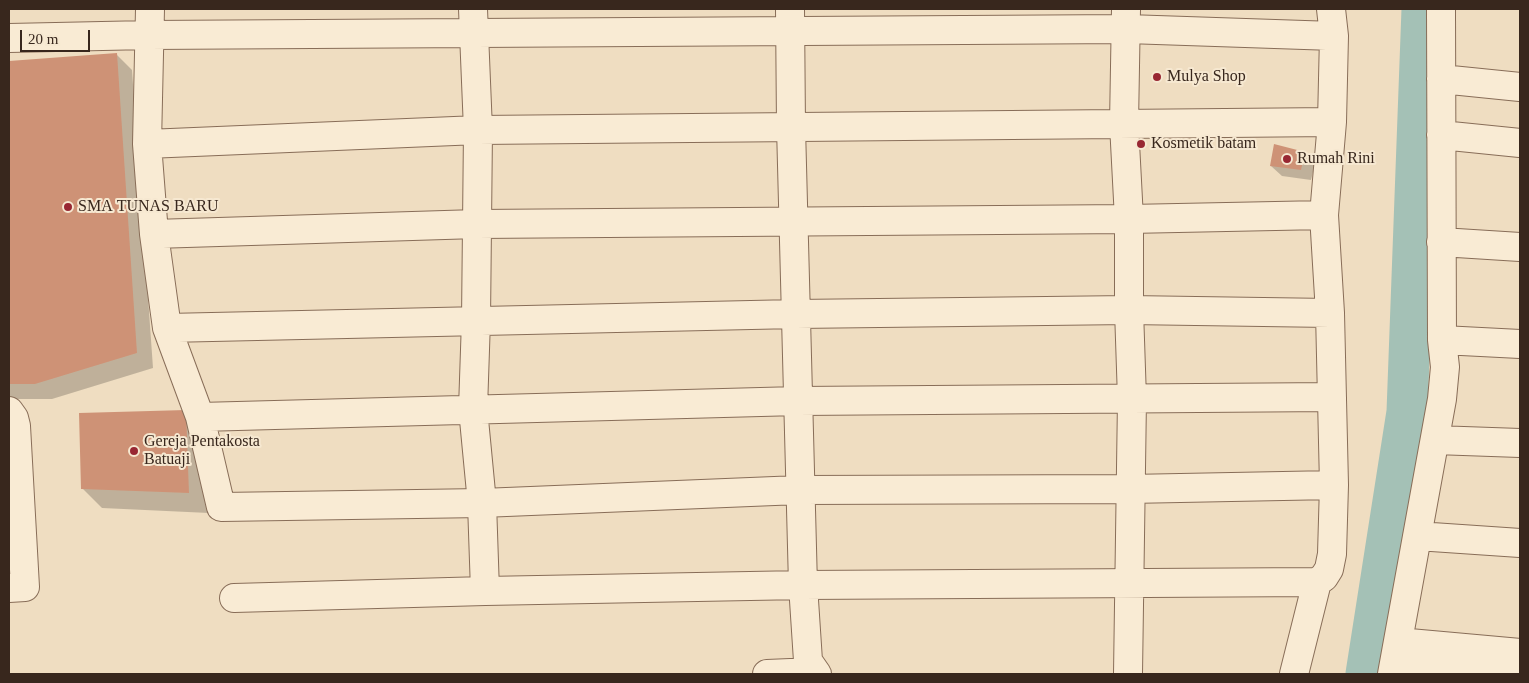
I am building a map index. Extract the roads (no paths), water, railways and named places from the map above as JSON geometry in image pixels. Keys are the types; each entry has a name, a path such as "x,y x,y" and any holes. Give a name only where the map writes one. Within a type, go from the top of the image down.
{"street":[{"path":"234,598 803,585 1316,582 1324,577 1329,569 1332,554 1334,486 1330,313 1324,215 1332,122 1334,36 1331,9"},
{"path":"1395,660 1442,399 1445,367 1442,340 1440,9"},
{"path":"9,38 149,22 1126,19 1334,36"},
{"path":"1126,19 1124,124 1129,219 1129,310 1132,399 1129,489 1128,674"},
{"path":"767,674 815,673 808,661 799,490 790,20"},
{"path":"474,21 478,130 473,409 482,503 485,591"},
{"path":"149,22 147,144 154,234 166,328 200,417 220,508 482,503 799,490 1334,486"},
{"path":"1441,79 1520,86"},
{"path":"147,144 478,130 1332,122"},
{"path":"1441,135 1520,143"},
{"path":"154,234 477,224 1129,219 1324,215"},
{"path":"1441,242 1520,247"},
{"path":"166,328 796,314 1129,310 1330,313"},
{"path":"1442,340 1520,344"},
{"path":"200,417 798,401 1332,397"},
{"path":"9,411 14,418 16,426 25,587 9,588"},
{"path":"1435,440 1520,443"},
{"path":"1417,536 1520,543"},
{"path":"1294,674 1316,582"},
{"path":"1395,660 1520,653"},
{"path":"1395,660 1510,674"}],"waterway":[{"path":"1366,674 1407,412 1422,9"}],"place":[{"name":"Mulya Shop","path":"1157,77"},
{"name":"Kosmetik batam","path":"1141,144"},
{"name":"Rumah Rini","path":"1287,159"},
{"name":"SMA TUNAS BARU","path":"68,207"},
{"name":"Gereja Pentakosta Batuaji","path":"134,451"}]}
